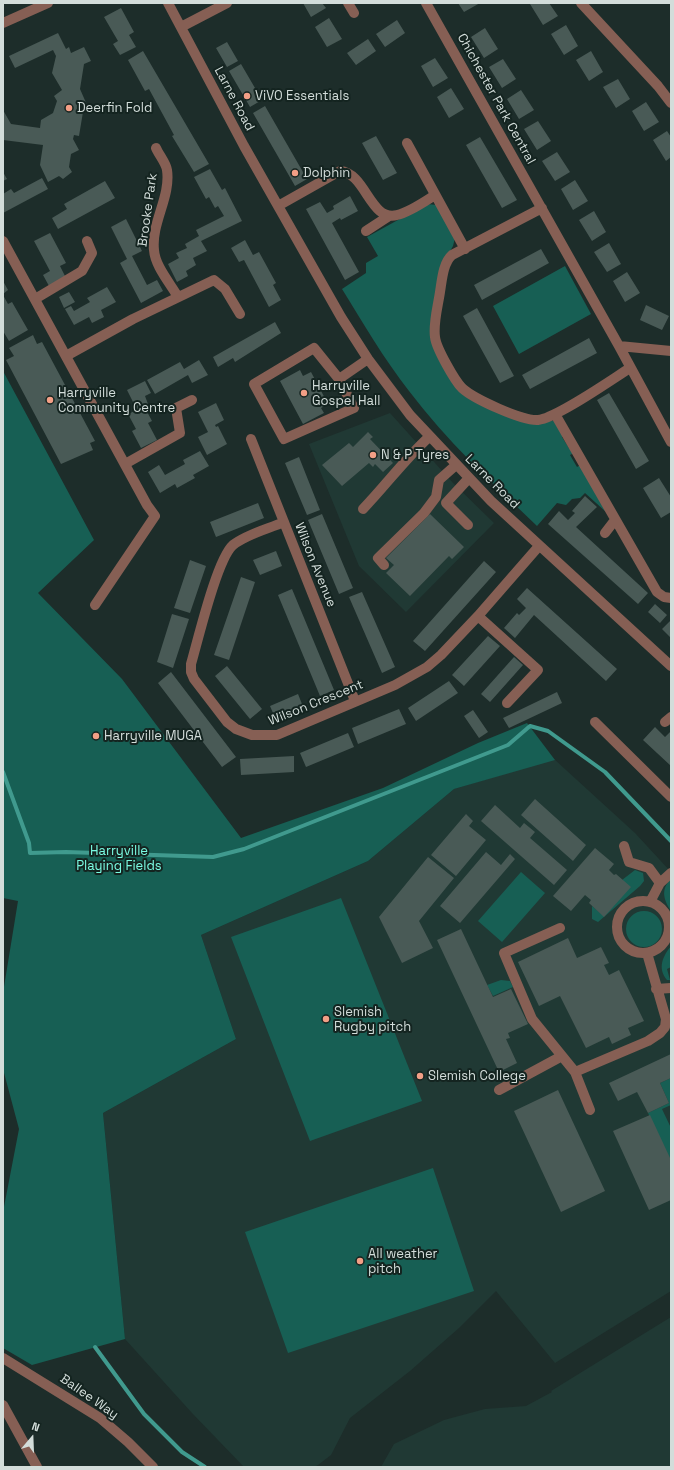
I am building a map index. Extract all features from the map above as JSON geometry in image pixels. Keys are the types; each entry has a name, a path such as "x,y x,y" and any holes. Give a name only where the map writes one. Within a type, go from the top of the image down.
{"street":[{"path":"3,23 48,3"},
{"name":"Larne Road","path":"168,3 278,206 341,317 368,359 410,415 456,465 539,546 671,666"},
{"path":"181,27 228,3"},
{"path":"348,3 354,13"},
{"name":"Chichester Park Central","path":"426,3 542,208 671,442"},
{"path":"581,3 658,86 671,103"},
{"path":"406,143 465,249"},
{"name":"Brooke Park","path":"156,148 167,170 166,187 154,240 154,252 156,259 178,297"},
{"path":"278,206 340,171 352,175 379,210 389,216"},
{"path":"366,231 389,216 401,214 436,195"},
{"path":"542,208 450,257 444,270 434,332 436,342 458,383 475,397 524,418 538,420 555,414 630,368"},
{"path":"3,241 155,516 95,605"},
{"path":"35,299 82,271 92,253 87,241"},
{"path":"66,356 178,297 214,280 225,289 240,314"},
{"path":"619,346 671,350"},
{"path":"314,348 339,379 354,408 284,439 254,384 314,348"},
{"path":"339,379 368,359"},
{"path":"125,464 180,433 176,408 192,400"},
{"path":"555,414 656,592 664,597 671,598"},
{"path":"363,509 391,480 410,455 430,437"},
{"name":"Wilson Avenue","path":"251,440 355,701"},
{"path":"384,565 378,558 424,513 436,497 439,480 456,465"},
{"path":"468,525 446,503 469,478"},
{"path":"605,533 616,520"},
{"name":"Wilson Crescent","path":"284,522 239,542 226,555 191,664 192,675 227,722 240,731 252,735 277,735 395,685 428,667 478,616 539,546"},
{"path":"478,616 538,670 507,703"},
{"path":"595,722 671,796"},
{"path":"624,846 629,862 649,868 660,882"},
{"path":"650,902 660,882 671,873"},
{"path":"650,902 665,912 669,920 670,929 668,938 656,951 647,953 630,950 619,938 617,926 621,914 626,907 634,903 650,902"},
{"path":"560,928 504,954 532,1019 575,1072 590,1110"},
{"path":"575,1072 648,1041 668,1027 647,953"},
{"path":"656,989 671,988"},
{"path":"499,1090 562,1056"},
{"name":"Ballee Way","path":"3,1358 100,1418 128,1442 153,1467"},
{"path":"3,1405 7,1421 37,1467"}],"shaded area":[{"path":"390,413 453,483 494,523 406,612 359,566 309,444"},
{"name":"Slemish College","path":"554,759 635,833 671,872 671,1291 555,1363 496,1291 459,1328 410,1371 350,1418 331,1455 318,1465 314,1467 244,1467 192,1413 125,1339 103,1113 236,1039 201,935 368,861 454,789"},
{"path":"671,1317 671,1467 381,1467 394,1444 444,1420 485,1409 526,1406 552,1392 551,1391"}],"green space":[{"path":"427,204 437,205 455,238 453,246 439,271 439,355 481,402 554,421 565,435 562,437 569,448 576,452 570,455 577,467 582,464 606,512 585,493 580,498 572,499 566,505 557,503 537,526 470,461 423,409 374,341 342,289 366,273 366,263 378,256 367,237"},
{"path":"565,266 591,314 519,354 493,306"},
{"name":"Harryville Playing Fields","path":"3,371 94,540 38,593 122,679 241,838 383,788 478,743 527,723 555,760 454,789 368,861 201,935 236,1039 103,1113 125,1339 32,1365 3,1348 3,1212 19,1129 3,1069 3,993 18,901 3,898"},
{"path":"635,870 643,873 644,881 640,886 598,922 592,919 592,906 604,916 622,880"},
{"path":"521,872 545,893 502,942 478,921"},
{"path":"671,879 671,911 666,903 664,891"},
{"name":"Slemish Rugby pitch","path":"341,898 422,1101 310,1141 231,937"},
{"path":"648,911 657,916 661,922 661,936 657,942 648,947 640,947 631,942 627,936 626,925 631,916 637,912"},
{"path":"671,946 671,967 667,969 670,980 667,980 662,971 662,962"},
{"path":"501,980 510,981 513,987 493,996 487,985"},
{"path":"671,1078 671,1105 662,1109 671,1128 671,1161 648,1113 669,1103 660,1083"},
{"name":"All weather pitch","path":"433,1168 474,1291 288,1353 245,1232"}],"building":[{"path":"303,3 322,3 326,8 311,17"},
{"path":"458,3 480,3 464,12"},
{"path":"549,3 558,16 543,25 530,4"},
{"path":"121,8 134,32 129,35 136,47 120,55 113,44 118,41 104,17"},
{"path":"329,18 342,39 327,47 315,27"},
{"path":"397,20 405,33 385,47 376,34"},
{"path":"566,25 578,46 564,55 551,34"},
{"path":"485,28 498,49 484,58 471,37"},
{"name":"Deerfin Fold","path":"58,33 66,49 69,47 71,53 84,47 91,61 84,64 80,89 87,105 84,106 79,136 74,135 73,139 79,150 71,154 69,167 72,172 63,179 59,176 48,182 40,165 43,145 3,140 3,110 11,124 40,128 41,120 53,113 57,101 54,96 62,90 52,73 56,56 53,50 15,68 9,56"},
{"path":"368,39 376,51 356,65 347,53"},
{"path":"227,42 238,61 227,67 216,48"},
{"path":"143,51 209,164 194,172 172,136 174,135 149,89 145,91 128,60"},
{"path":"591,51 603,72 589,81 576,60"},
{"path":"435,58 448,78 433,87 421,66"},
{"path":"503,59 516,79 502,88 489,67"},
{"path":"241,64 262,100 250,107 229,71"},
{"path":"618,79 630,99 616,108 603,87"},
{"path":"451,88 464,109 449,118 437,97"},
{"path":"521,90 534,110 519,119 507,99"},
{"path":"646,102 659,122 644,131 632,111"},
{"path":"265,106 307,179 295,186 253,113"},
{"path":"538,121 551,141 537,150 524,129"},
{"path":"667,131 671,137 671,157 666,161 653,140"},
{"path":"376,136 397,173 383,180 362,143"},
{"path":"480,137 517,200 502,208 466,145"},
{"path":"557,152 570,172 555,181 542,161"},
{"path":"210,169 222,190 225,188 242,221 201,241 207,251 193,258 196,265 186,271 188,276 177,282 168,264 179,258 176,253 187,248 185,244 199,236 196,230 224,216 218,206 215,208 209,197 206,199 194,177"},
{"path":"3,172 7,179 3,181"},
{"path":"42,178 48,189 3,213 3,194 11,189 14,193"},
{"path":"575,180 588,201 573,210 561,189"},
{"path":"105,181 115,198 58,229 52,218 67,209 64,204"},
{"path":"350,196 358,211 332,223 359,272 345,280 306,209 320,202 327,213 334,209 333,206"},
{"path":"594,211 606,232 592,241 579,220"},
{"path":"126,219 142,251 132,256 147,285 157,280 163,291 141,303 120,263 127,259 111,227"},
{"path":"50,233 66,263 60,266 66,278 49,286 43,275 50,271 34,241"},
{"path":"245,240 253,255 259,252 276,283 273,285 281,300 269,307 244,260 239,262 231,248"},
{"path":"609,243 621,264 607,272 594,252"},
{"path":"541,249 549,263 482,300 474,285"},
{"path":"627,272 640,293 625,302 613,281"},
{"path":"3,281 8,290 3,294"},
{"path":"107,287 116,302 101,310 104,317 92,323 89,317 74,325 65,309 71,306 74,311 90,302 87,298"},
{"path":"69,292 75,302 64,308 59,297"},
{"path":"3,295 8,304 12,302 28,330 9,341 3,331"},
{"path":"646,305 669,316 662,330 640,320"},
{"path":"477,308 514,376 500,383 463,316"},
{"path":"275,322 281,333 235,362 233,358 218,367 213,357"},
{"name":"Harryville Community Centre","path":"33,335 37,344 42,342 95,441 90,443 93,450 61,464 6,360 14,356 9,348"},
{"path":"589,338 597,353 530,389 522,375"},
{"path":"199,360 208,375 192,383 188,375 155,394 147,380 180,362 184,369"},
{"name":"Harryville Gospel Hall","path":"300,370 303,376 311,372 328,404 321,408 324,413 303,424 280,381"},
{"path":"145,381 151,393 145,396 148,404 144,406 152,421 148,423 157,440 141,448 132,431 136,429 128,414 137,410 127,390"},
{"path":"609,393 649,461 636,469 597,400"},
{"path":"216,403 224,420 215,425 216,427 218,426 227,444 207,455 198,437 208,432 198,412"},
{"path":"368,432 373,437 370,439 393,463 383,472 375,464 373,467 369,463 342,486 322,465 349,443 353,447"},
{"path":"200,451 209,466 193,475 195,478 177,488 175,484 160,493 148,472 159,465 165,475 185,464 183,460"},
{"path":"299,457 320,510 307,515 285,463"},
{"path":"659,478 671,497 671,512 661,518 643,488"},
{"path":"585,496 597,507 576,527 648,593 638,604 548,524 559,511 568,520 575,513 572,511"},
{"path":"258,503 264,518 216,537 210,522"},
{"path":"322,514 353,588 339,594 308,520"},
{"path":"430,514 464,547 452,559 449,556 410,596 386,573 394,565 386,558"},
{"path":"276,551 282,566 260,575 253,560"},
{"path":"190,560 206,566 190,613 174,608"},
{"path":"484,561 496,572 425,651 413,641"},
{"path":"241,577 255,582 229,660 214,655"},
{"path":"527,588 617,669 606,681 534,615 515,638 504,628 517,613 519,615 526,608 517,599"},
{"path":"292,589 334,690 320,696 278,595"},
{"path":"362,592 395,667 382,673 349,597"},
{"path":"655,604 667,615 660,623 648,612"},
{"path":"172,614 189,619 173,668 157,662"},
{"path":"671,620 671,638 662,629"},
{"path":"488,636 500,646 464,686 452,675"},
{"path":"514,657 523,665 490,702 481,694"},
{"path":"227,666 262,709 250,719 215,676"},
{"path":"171,672 236,757 222,767 158,683"},
{"path":"449,681 458,693 416,721 408,708"},
{"path":"557,692 562,703 509,728 503,718"},
{"path":"298,694 304,709 276,720 270,706"},
{"path":"399,709 406,724 358,744 352,728"},
{"path":"473,710 488,732 479,738 464,716"},
{"path":"655,727 665,737 671,731 671,766 643,740"},
{"path":"348,733 354,747 306,767 300,753"},
{"path":"294,756 294,772 241,775 240,759"},
{"path":"535,799 586,845 573,861 521,815"},
{"path":"495,805 520,828 524,823 535,832 530,838 567,870 554,885 481,821"},
{"path":"466,814 473,821 469,826 486,840 456,876 431,855"},
{"path":"595,848 614,864 609,870 631,887 604,917 589,903 591,900 585,895 571,911 553,896"},
{"path":"486,852 501,865 510,854 515,859 460,923 440,906"},
{"path":"428,857 454,878 419,921 433,948 402,963 379,917"},
{"path":"461,929 493,997 511,989 528,1024 508,1033 510,1038 506,1039 517,1063 499,1072 437,940"},
{"path":"568,938 577,958 601,947 609,963 604,965 609,975 619,970 644,1021 628,1028 631,1035 612,1044 609,1037 586,1048 560,996 539,1006 518,962"},
{"path":"671,1054 671,1078 660,1083 669,1103 648,1113 637,1092 618,1101 609,1083"},
{"path":"558,1090 605,1191 561,1212 514,1111"},
{"path":"650,1115 671,1160 671,1200 649,1210 613,1131"}],"waterway":[{"path":"3,772 29,843 30,853 66,852 213,857 244,849 508,745 530,726 548,731 605,772 671,841"},
{"path":"95,1347 144,1414 182,1452 205,1467"}],"place":[{"name":"ViVO Essentials","path":"247,96"},
{"name":"Deerfin Fold","path":"69,108"},
{"name":"Dolphin","path":"295,173"},
{"name":"Harryville Gospel Hall","path":"304,393"},
{"name":"Harryville Community Centre","path":"50,400"},
{"name":"N & P Tyres","path":"373,455"},
{"name":"Harryville MUGA","path":"96,736"},
{"name":"Slemish Rugby pitch","path":"326,1019"},
{"name":"Slemish College","path":"420,1076"},
{"name":"All weather pitch","path":"360,1261"}]}
